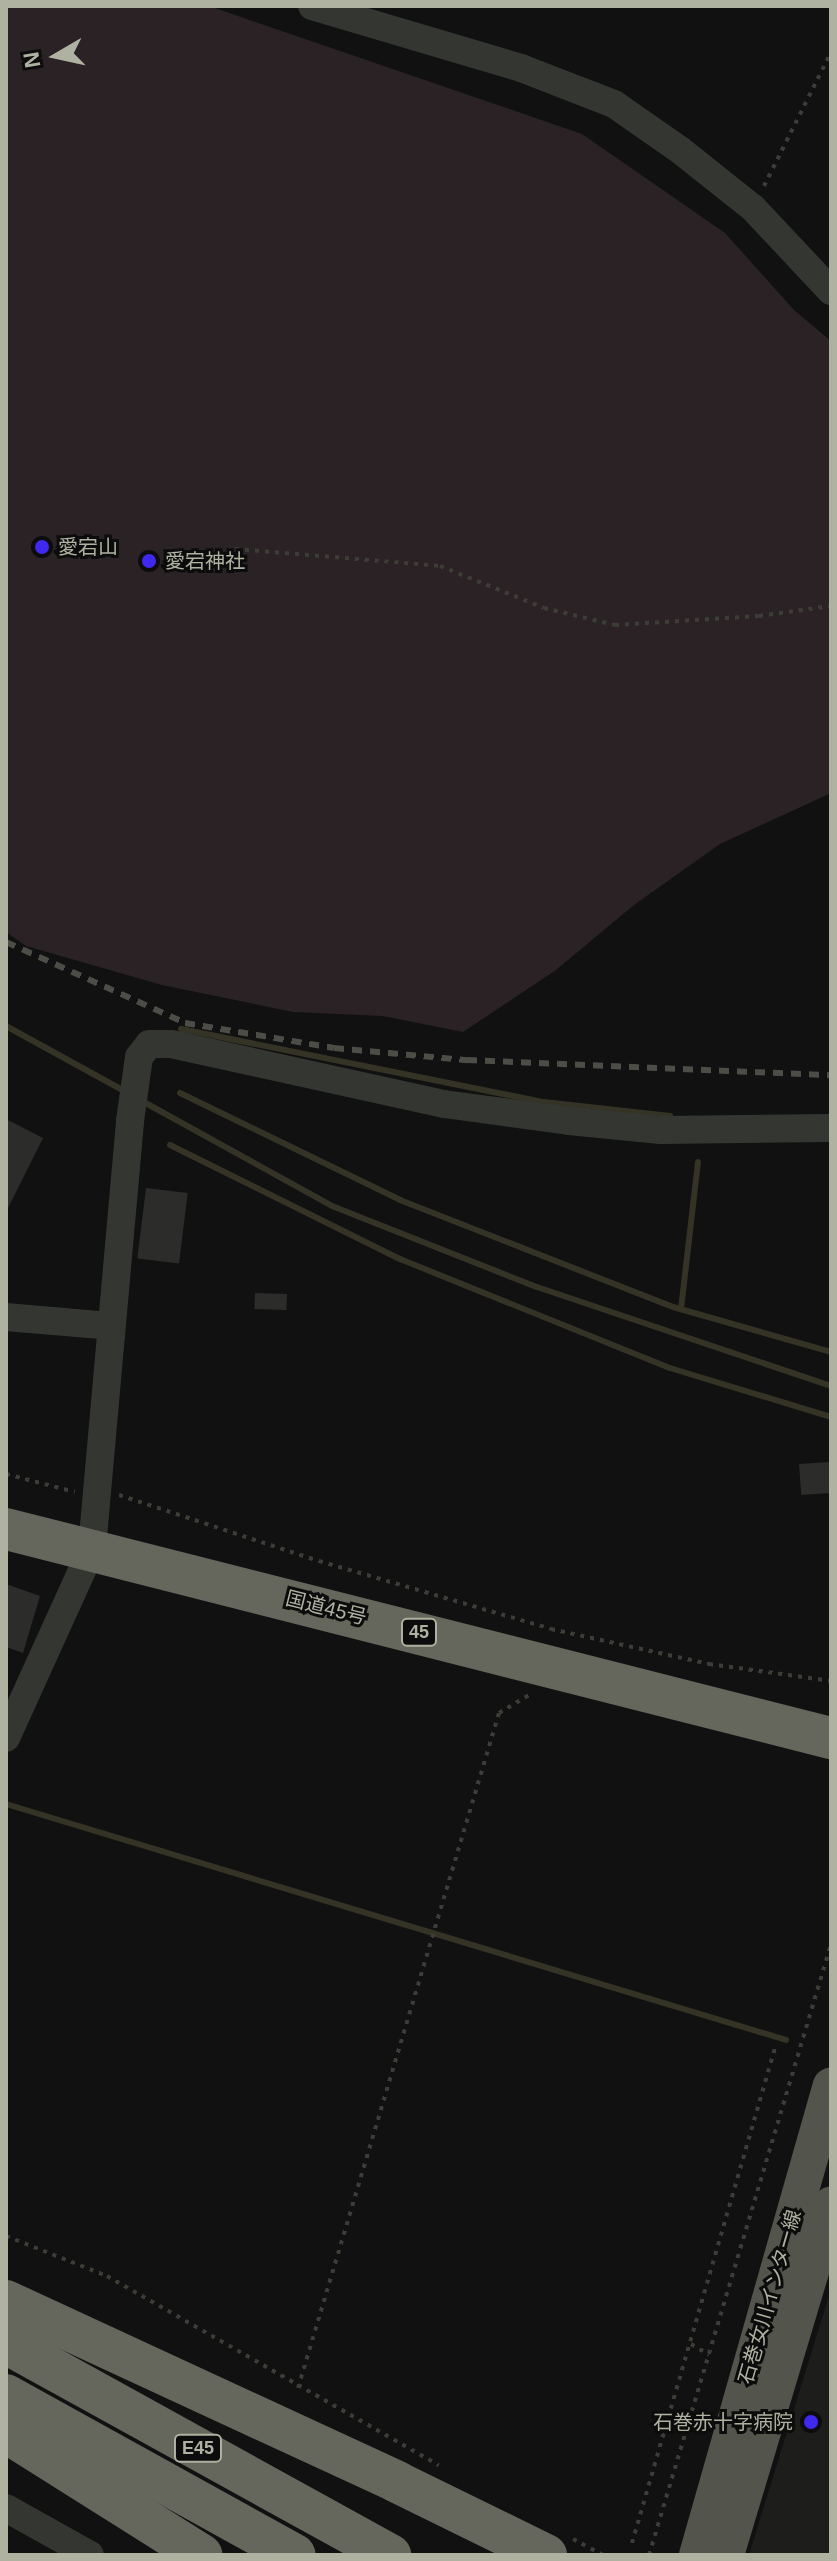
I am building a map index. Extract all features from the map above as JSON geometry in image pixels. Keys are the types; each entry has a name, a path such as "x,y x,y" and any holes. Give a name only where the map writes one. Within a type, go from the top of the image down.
{"highway":[{"name":"国道45号","path":"6,1529 92,1548 831,1738"},
{"path":"6,2301 397,2482 554,2544"},
{"name":"E45","path":"6,2343 390,2555"},
{"name":"E45","path":"6,2395 295,2555"},
{"path":"6,2432 201,2555"}],"main road":[{"name":"石巻女川インター線","path":"697,2555 831,2086"},
{"name":"石巻女川インター線","path":"726,2555 831,2204"}],"street":[{"path":"312,6 521,68 614,104 680,150 753,208 831,291"},
{"path":"6,1738 92,1548 130,1121 139,1057 149,1044 171,1044 444,1104 569,1121 661,1130 831,1128"},
{"path":"6,1317 110,1326"},
{"path":"6,2508 90,2555"}],"path":[{"path":"753,208 831,52"},
{"path":"235,549 440,566 544,608 615,625 759,616 831,606"},
{"path":"6,1474 97,1493 551,1629 709,1664 831,1681"},
{"path":"298,2388 499,1713 534,1693"},
{"path":"649,2555 831,1944"},
{"path":"632,2543 775,2048"},
{"path":"6,2236 107,2276 253,2356 298,2388 450,2471"},
{"path":"691,2344 709,2355"},
{"path":"554,2544 603,2555"}],"shaded area":[{"path":"6,6 209,6 582,134 725,233 794,310 831,341 831,793 720,844 634,905 556,970 463,1032 383,1016 293,1012 162,985 26,946 6,932"},
{"name":"石巻赤十字病院","path":"831,2289 831,2555 749,2555"}],"building":[{"path":"6,1119 43,1138 6,1212"},
{"path":"146,1188 188,1193 179,1264 137,1258"},
{"path":"255,1293 287,1294 286,1310 254,1309"},
{"path":"829,1462 831,1493 801,1495 799,1464"},
{"path":"6,1584 40,1596 23,1653 6,1647"}],"waterway":[{"path":"6,1026 126,1092"},
{"path":"181,1029 544,1102 670,1116"},
{"path":"180,1093 400,1200 673,1307 831,1352"},
{"path":"142,1101 332,1206 537,1287 831,1386"},
{"path":"170,1145 400,1259 670,1368 831,1417"},
{"path":"681,1309 698,1162"},
{"path":"6,1804 786,2040"}],"railway":[{"path":"6,942 185,1023 334,1048 467,1060 831,1075"}],"place":[{"name":"愛宕山","path":"42,547"},
{"name":"愛宕神社","path":"149,561"},
{"name":"石巻赤十字病院","path":"811,2422"}]}
